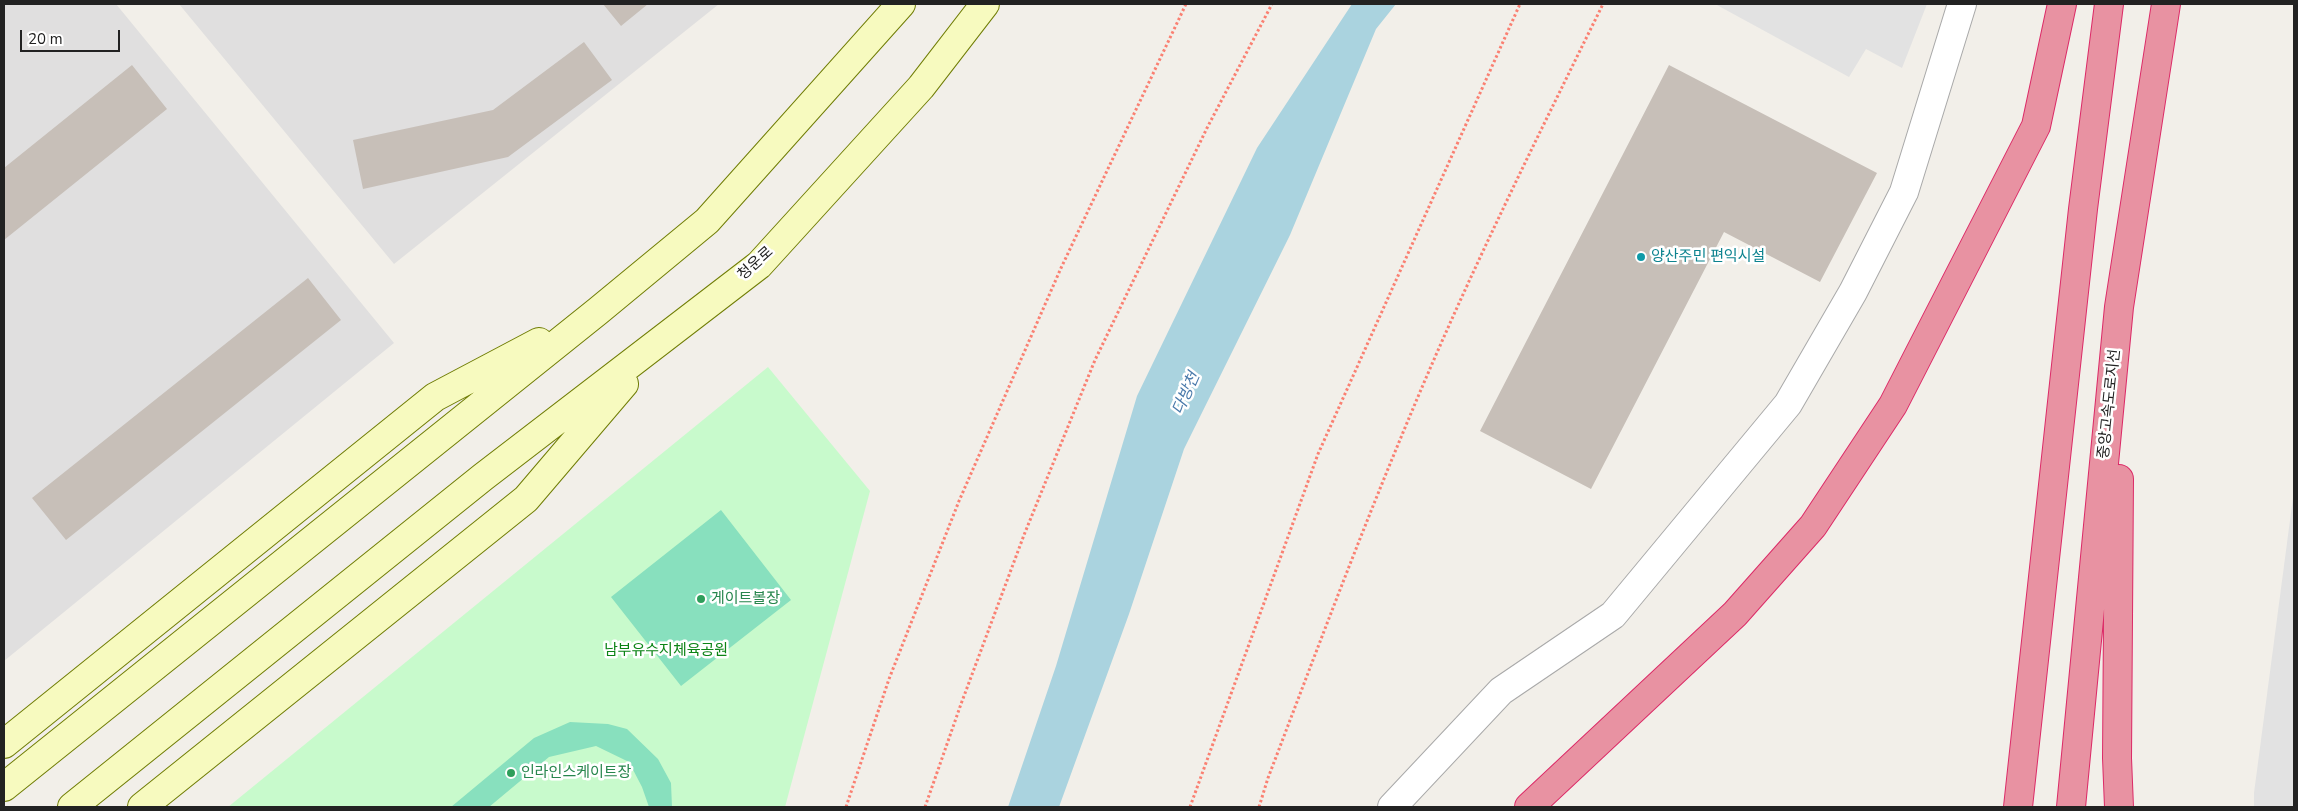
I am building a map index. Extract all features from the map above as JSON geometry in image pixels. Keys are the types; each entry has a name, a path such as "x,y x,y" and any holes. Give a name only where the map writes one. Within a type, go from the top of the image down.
{"highway":[{"path":"1529,807 1735,614 1812,526 1893,405 2036,126 2062,4"},
{"path":"2018,807 2082,219 2109,4"},
{"name":"중앙고속도로지선","path":"2071,807 2119,307 2166,4"},
{"path":"2119,307 2117,748 2119,807"}],"main road":[{"path":"4,787 598,311 707,221 901,4"},
{"name":"청운로","path":"72,807 483,477 759,265 921,88 985,4"},
{"path":"4,744 435,397 598,311"},
{"path":"142,807 526,499 659,342"}],"street":[{"path":"1392,807 1501,691 1613,615 1788,404 1853,292 1904,192 1962,4"}],"path":[{"path":"846,807 889,679 959,501 1061,268 1186,4"},
{"path":"925,807 1024,535 1095,360 1208,128 1272,4"},
{"path":"1190,807 1318,454 1520,4"},
{"path":"1259,807 1268,778 1345,577 1413,409 1504,206 1603,4"}],"shaded area":[{"path":"4,4 116,4 394,343 4,661"},
{"path":"179,4 719,4 394,264"},
{"path":"1715,4 1927,4 1902,68 1866,49 1849,77"},
{"path":"2294,490 2294,807 2254,807 2254,793"}],"green space":[{"name":"남부유수지체육공원","path":"768,367 870,491 785,807 228,807"},
{"name":"게이트볼장","path":"721,510 791,600 681,686 611,597"},
{"name":"인라인스케이트장","path":"570,722 608,724 627,729 658,759 671,783 672,807 649,807 642,787 629,762 596,746 549,757 489,807 451,807 534,738"}],"water":[{"name":"다방천","path":"1352,4 1396,4 1376,29 1290,235 1184,449 1129,614 1059,807 1008,807 1056,666 1137,396 1257,148"}],"building":[{"path":"603,4 648,4 621,26"},
{"path":"584,42 612,80 508,157 363,189 353,140 493,110"},
{"path":"132,65 167,109 4,240 4,168"},
{"name":"양산주민 편익시설","path":"1669,65 1877,173 1820,282 1724,232 1591,489 1480,431"},
{"path":"308,278 341,320 66,540 32,498"}],"place":[{"name":"양산주민 편익시설","path":"1641,257"},
{"name":"게이트볼장","path":"701,599"},
{"name":"인라인스케이트장","path":"511,773"}]}
